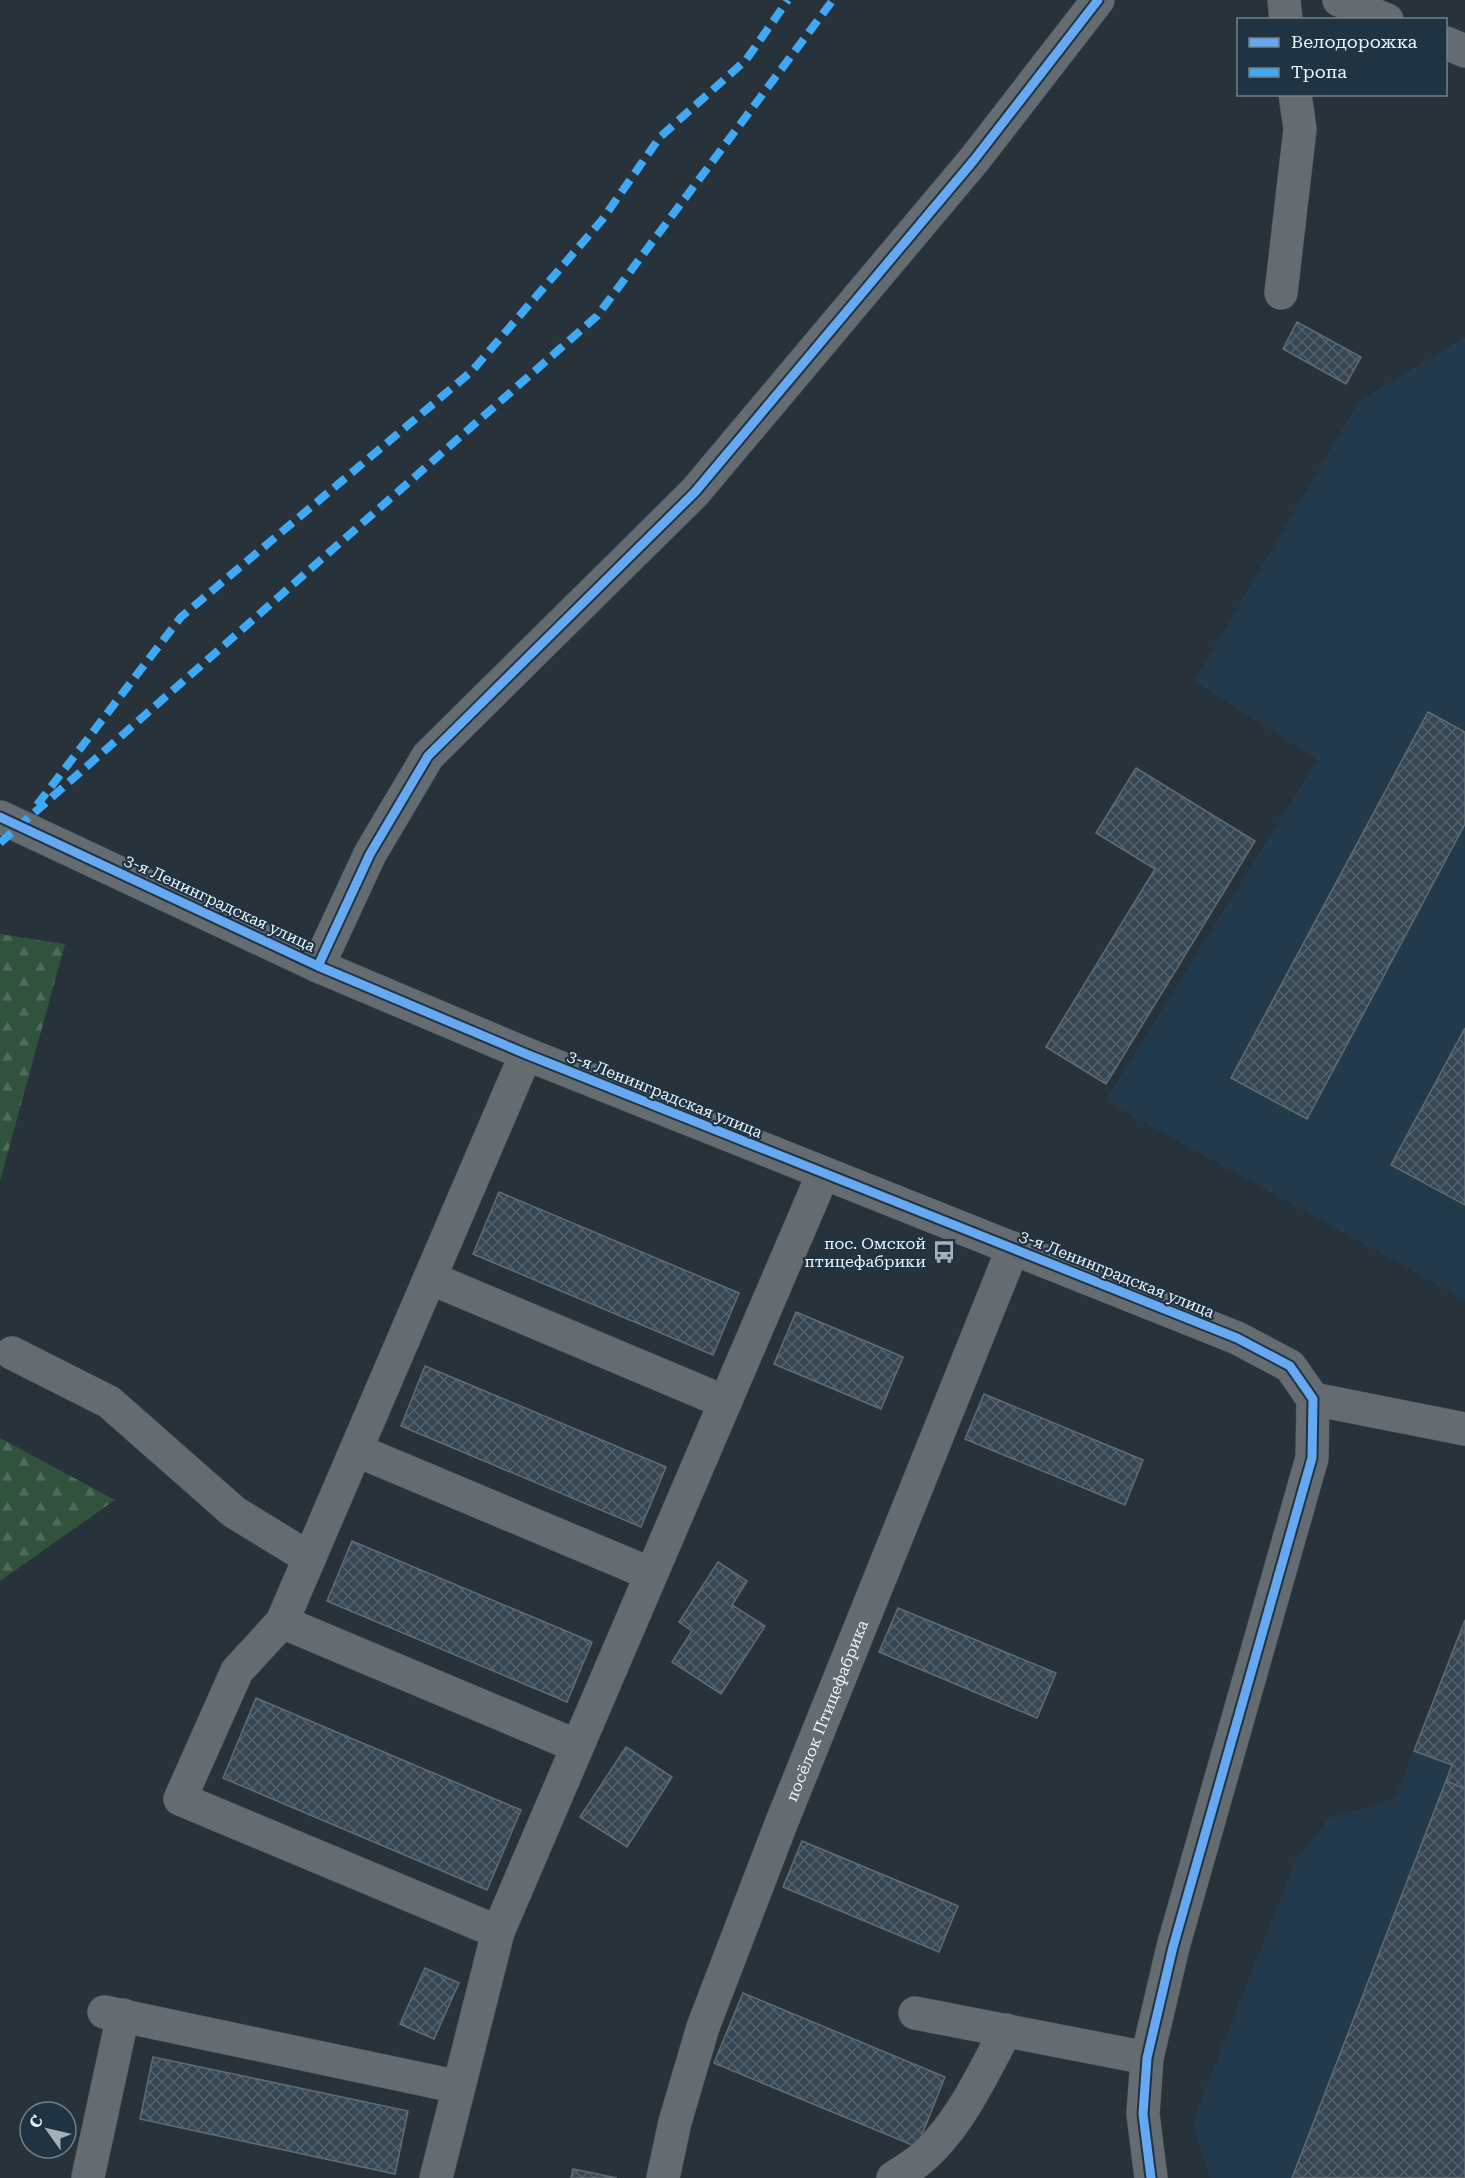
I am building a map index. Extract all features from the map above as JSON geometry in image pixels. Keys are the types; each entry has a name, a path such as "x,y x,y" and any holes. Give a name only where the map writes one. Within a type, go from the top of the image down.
{"street":[{"path":"318,966 370,854 428,756 695,492 974,160 1098,0"},
{"path":"1284,0 1286,18"},
{"path":"1340,0 1382,18"},
{"path":"1447,44 1465,51"},
{"path":"1281,293 1300,129 1295,96"},
{"name":"3-я Ленинградская улица","path":"0,817 318,966 526,1054 1237,1338 1290,1366 1313,1399"},
{"path":"498,1932 180,1799 237,1671 282,1622 526,1054"},
{"path":"436,2178 498,1932 823,1174"},
{"name":"посёлок Птицефабрика","path":"663,2178 675,2122 707,2017 786,1813 1013,1248"},
{"path":"430,1278 725,1402"},
{"path":"12,1353 109,1402 234,1512 309,1558"},
{"path":"1151,2178 1143,2114 1147,2058 1173,1947 1312,1458 1313,1399 1465,1429"},
{"path":"356,1449 651,1574"},
{"path":"282,1622 578,1746"},
{"path":"89,2178 114,2013 459,2086"},
{"path":"915,2013 1147,2058"},
{"path":"893,2178 918,2161 950,2128 981,2078 1006,2030"}],"shaded area":[{"path":"1465,337 1465,1300 1105,1101 1317,760 1194,681 1359,401"},
{"path":"1465,1620 1465,2178 1210,2178 1192,2123 1295,1861 1329,1818 1395,1798"}],"green space":[{"path":"0,934 65,944 0,1181"},
{"path":"0,1438 115,1500 0,1581"}],"building":[{"path":"1297,322 1361,357 1346,384 1283,349"},
{"path":"1428,712 1465,732 1465,824 1307,1119 1231,1078"},
{"path":"1136,768 1255,841 1106,1084 1046,1047 1155,869 1096,833"},
{"path":"1465,1028 1465,1205 1391,1165"},
{"path":"499,1192 739,1293 713,1355 473,1254"},
{"path":"796,1312 903,1357 881,1409 774,1364"},
{"path":"425,1366 666,1467 641,1527 401,1426"},
{"path":"984,1394 1143,1460 1125,1505 965,1439"},
{"path":"352,1541 592,1642 567,1702 327,1601"},
{"path":"718,1562 747,1581 732,1605 765,1626 721,1694 672,1662 692,1631 679,1622"},
{"path":"898,1608 1056,1673 1037,1718 879,1652"},
{"path":"1465,1620 1465,1789 1446,1781 1452,1765 1414,1751"},
{"path":"256,1698 521,1810 487,1890 223,1778"},
{"path":"626,1747 672,1777 627,1847 580,1817"},
{"path":"1446,1781 1465,1789 1465,2178 1292,2178"},
{"path":"802,1841 958,1906 939,1952 783,1887"},
{"path":"425,1968 459,1983 434,2039 400,2024"},
{"path":"743,1993 945,2077 917,2147 714,2063"},
{"path":"153,2057 408,2111 395,2174 140,2119"},
{"path":"573,2169 617,2178 571,2178"}],"marked path":[{"path":"37,805 181,617 472,371 602,220 660,137 746,60 788,0"},
{"path":"0,843 597,316 833,0"}],"cycle path":[{"path":"318,966 370,854 428,756 695,492 974,160 1098,0"},
{"path":"0,817 318,966 526,1054 1237,1338 1290,1366 1313,1399 1312,1458 1173,1947 1147,2058 1143,2114 1151,2178"}],"place":[{"name":"пос. Омской птицефабрики","path":"944,1252"}]}
